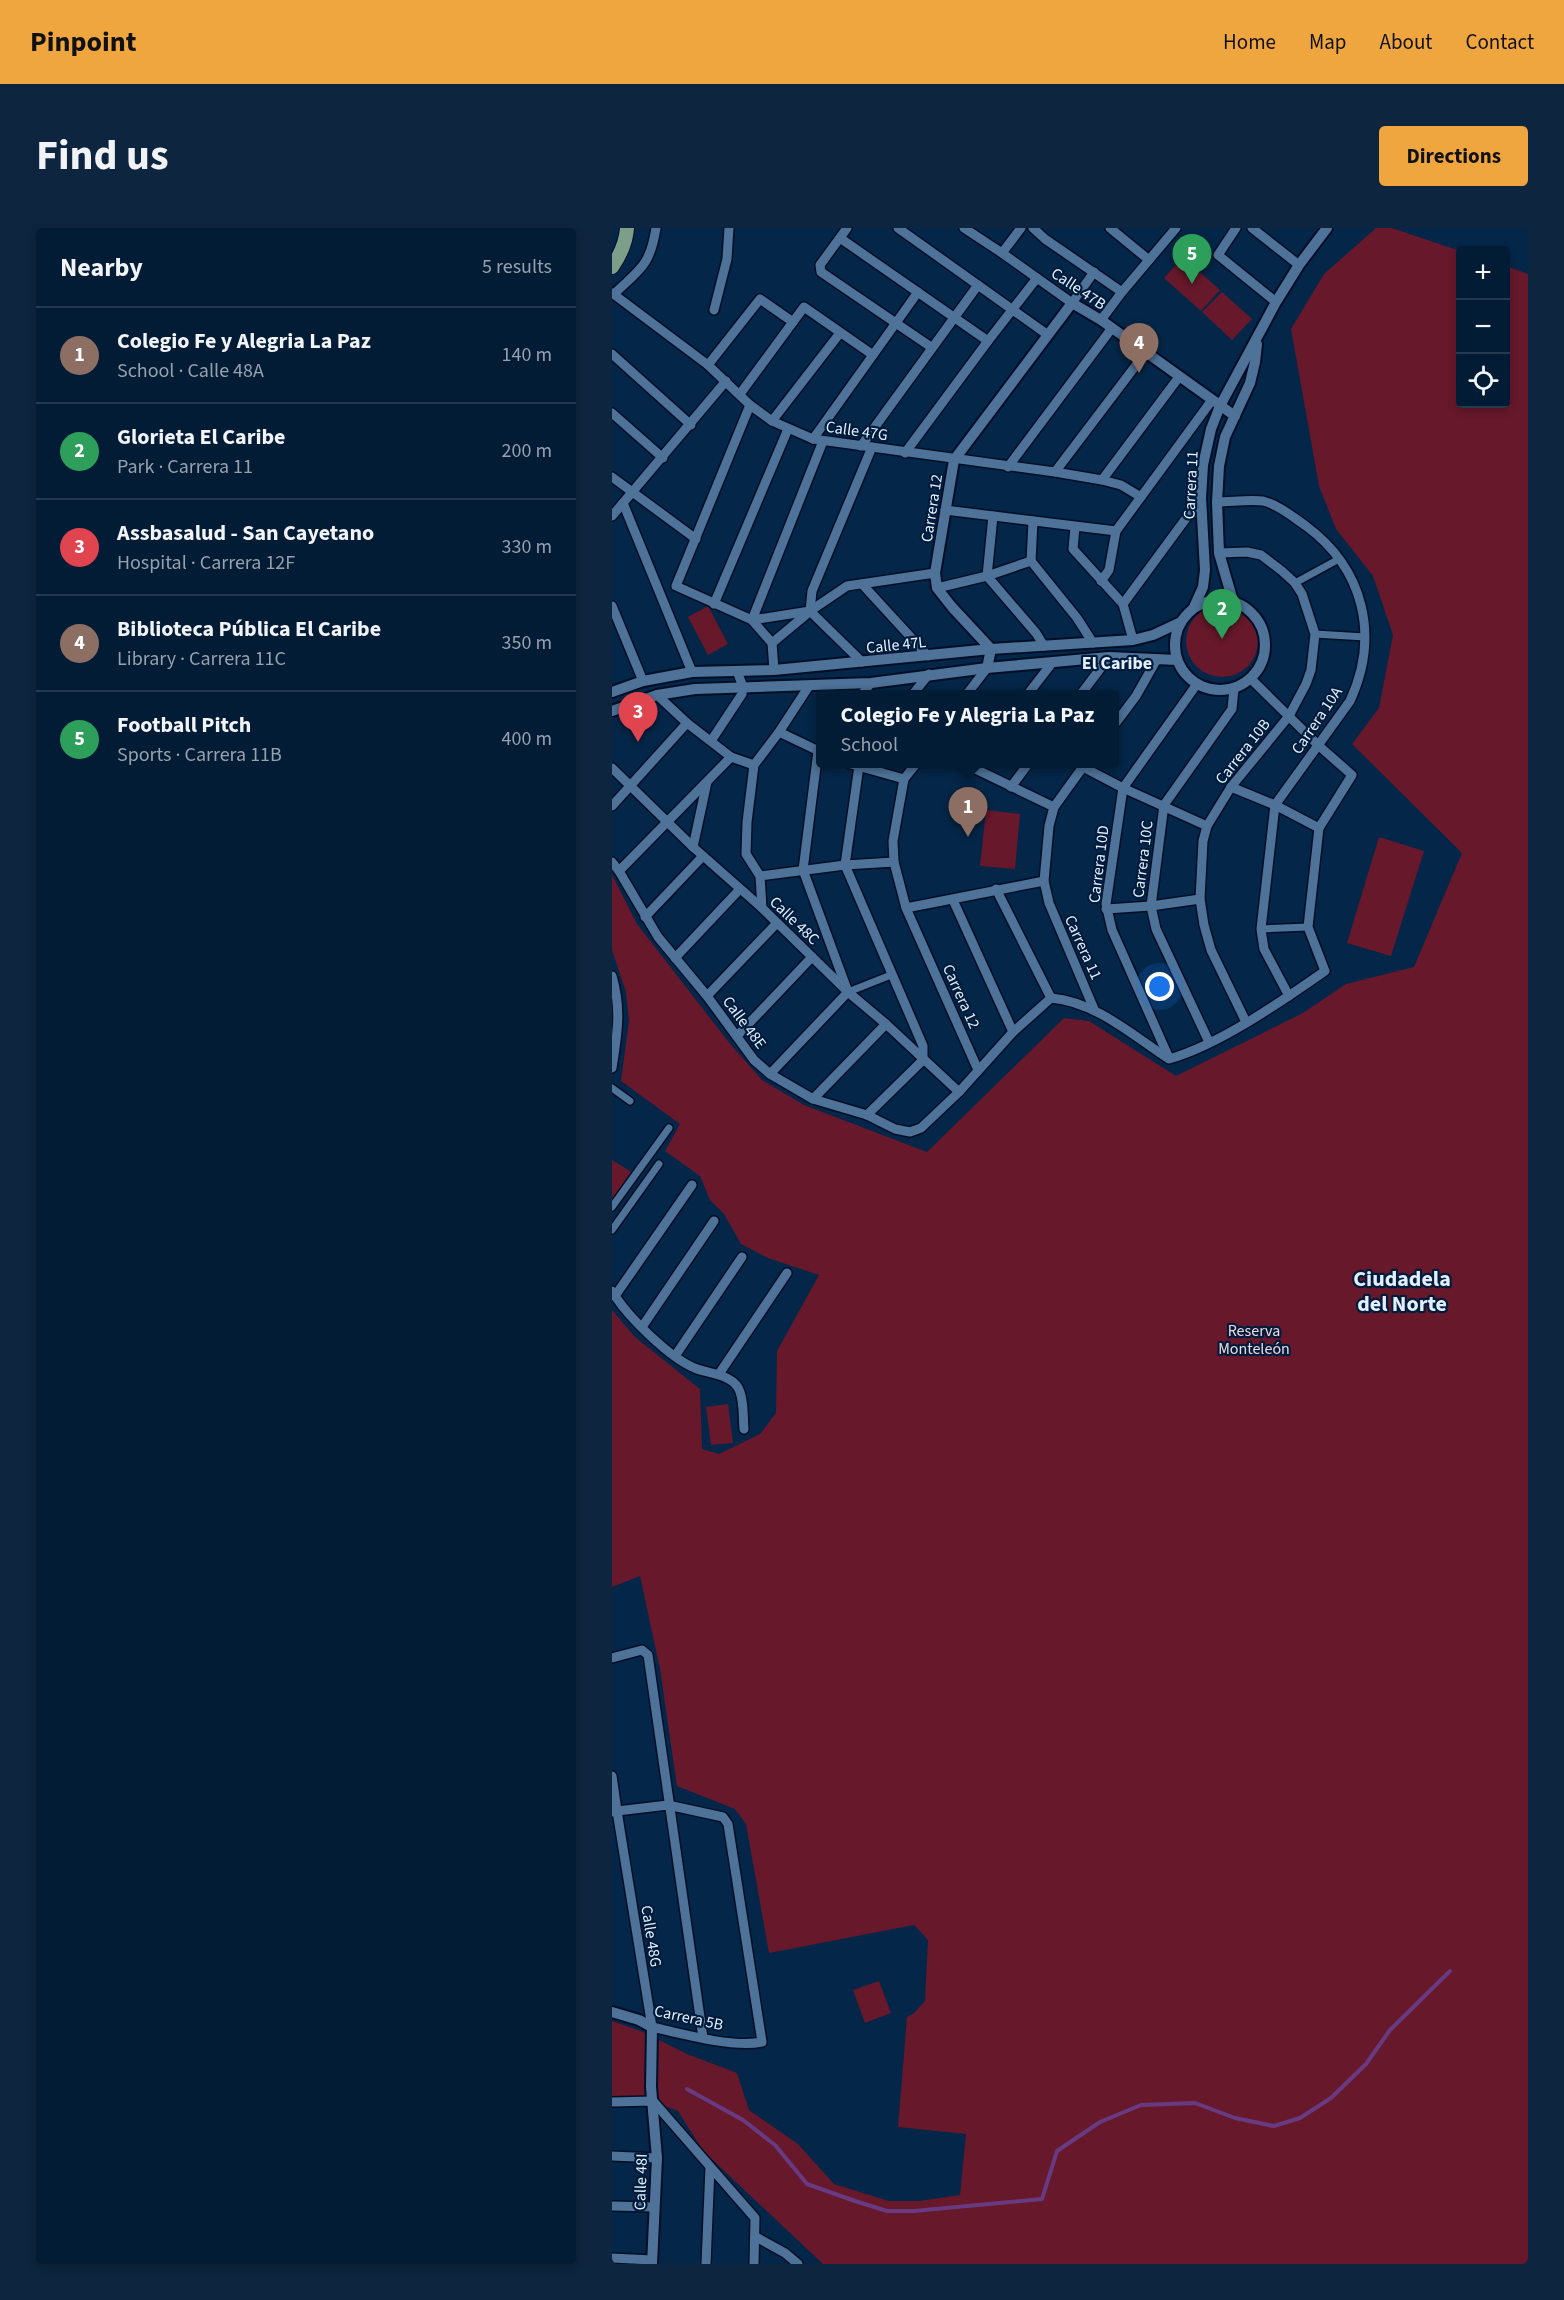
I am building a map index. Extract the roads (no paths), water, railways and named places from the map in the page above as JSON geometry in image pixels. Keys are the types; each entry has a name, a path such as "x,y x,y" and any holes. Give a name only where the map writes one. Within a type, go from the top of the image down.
{"main road":[{"path":"612,267 621,254 627,237 627,228"}],"street":[{"path":"613,293 646,263 652,250 656,228"},
{"path":"714,309 727,259 729,228"},
{"path":"847,228 820,265 821,272 931,347"},
{"path":"898,228 1048,335"},
{"name":"Calle 47B","path":"964,228 1072,303 1101,320 1235,416"},
{"path":"1002,253 1021,228"},
{"path":"1033,228 1122,292"},
{"path":"1045,238 1051,228"},
{"path":"1101,320 1176,228"},
{"path":"1236,228 1218,255 1276,302"},
{"path":"1252,228 1299,265"},
{"name":"Carrera 11","path":"1194,607 1203,587 1201,498 1203,465 1216,403 1258,338 1276,302 1299,265 1328,228"},
{"path":"1116,230 1149,260"},
{"path":"840,238 987,341"},
{"name":"Carrera 12","path":"937,588 935,573 954,460 1094,272"},
{"path":"905,453 987,341 1037,278"},
{"path":"861,446 978,285"},
{"path":"813,439 918,292"},
{"name":"Calle 47G","path":"613,293 708,365 750,405 772,421 813,439 1102,480 1121,485 1141,497"},
{"path":"708,365 760,299 793,322"},
{"path":"740,394 804,307 873,355"},
{"path":"1008,467 1112,328"},
{"path":"772,421 840,333"},
{"name":"Carrera 11","path":"1233,601 1219,553 1217,502 1219,466 1225,437 1250,383 1258,338"},
{"path":"1055,472 1146,352"},
{"path":"612,354 691,425"},
{"path":"1102,480 1179,377"},
{"path":"612,516 726,381"},
{"path":"1101,582 1109,570 1116,531 1216,403"},
{"path":"750,405 676,586 752,620 771,642 774,670"},
{"path":"612,413 663,458"},
{"path":"714,604 788,429"},
{"path":"752,620 823,441"},
{"path":"810,611 812,591 872,447"},
{"path":"612,477 632,494 696,539"},
{"path":"1123,604 1201,498"},
{"name":"Carrera 10A","path":"1217,502 1263,501 1285,510 1326,541 1356,587 1365,619 1365,637 1357,686 1350,701 1275,805 1261,929 1264,949 1288,996"},
{"path":"623,503 692,672"},
{"path":"945,510 1116,531"},
{"path":"993,516 987,576 1036,633 1044,646"},
{"path":"1033,521 1030,561 1077,618 1093,643"},
{"path":"1075,527 1073,549 1123,604 1133,640"},
{"name":"Carrera 10B","path":"1219,553 1248,552 1262,555 1295,583 1302,594 1315,634 1311,670 1289,716 1231,787 1208,826 1203,841 1200,899 1211,950 1246,1022"},
{"path":"1295,583 1339,559"},
{"path":"970,690 987,668 991,649 937,588 987,576 1030,561"},
{"path":"771,642 810,611 847,586 935,573"},
{"path":"862,584 928,656"},
{"path":"1213,600 1233,601 1254,613 1266,634 1264,659 1251,679 1234,689 1222,691 1209,689 1197,684 1185,674 1177,660 1175,640 1181,621 1194,607 1213,600"},
{"path":"612,606 643,681"},
{"path":"752,620 810,611"},
{"path":"810,611 862,662"},
{"name":"Calle 47L","path":"612,692 643,681 692,672 774,670 991,649 1133,640 1153,635 1181,621"},
{"path":"1315,634 1365,637"},
{"path":"1084,690 1109,657"},
{"name":"Calle 47L","path":"612,711 657,695 695,689 871,683 929,674 1109,657 1177,660"},
{"path":"1119,719 1136,696 1157,659"},
{"path":"1031,690 1052,663"},
{"path":"711,741 742,694 743,687 737,671"},
{"path":"916,690 929,674"},
{"path":"1051,998 1079,1003 1094,1009 1169,1059 1188,1053 1246,1022 1325,971 1308,927 1319,828 1352,776 1318,746 1251,679"},
{"path":"865,690 871,683"},
{"name":"Carrera 10D","path":"1169,1059 1112,930 1106,909 1123,788 1197,684"},
{"path":"762,908 760,876 746,854 747,822 754,765 809,686"},
{"name":"Carrera 10C","path":"1209,1042 1156,929 1151,906 1164,806 1232,709 1234,689"},
{"path":"657,695 687,723 731,757 754,765"},
{"path":"612,806 687,723"},
{"path":"779,732 816,748"},
{"path":"619,871 731,757"},
{"name":"Calle 48C","path":"612,768 848,992 959,1092"},
{"path":"817,768 803,870 848,992"},
{"path":"857,768 845,865 923,1046 923,1060 867,1115"},
{"path":"870,768 904,779"},
{"name":"Carrera 12","path":"913,768 904,779 893,841 894,862 906,908 978,1070"},
{"path":"976,768 1054,807"},
{"path":"1011,787 1025,768"},
{"name":"Carrera 11","path":"1082,768 1054,807 1049,826 1044,881 1049,903 1094,1009"},
{"path":"1089,768 1123,788 1208,826"},
{"path":"693,847 707,782"},
{"path":"1231,787 1275,805 1319,828"},
{"path":"645,917 703,856"},
{"name":"Calle 48E","path":"612,862 645,917 754,1060 770,1074 813,1099 867,1115 895,1129 910,1132 921,1128 959,1092"},
{"path":"760,876 845,865 894,862"},
{"path":"906,908 1044,881"},
{"path":"675,957 740,889"},
{"path":"996,889 1051,998"},
{"path":"1106,909 1200,899"},
{"path":"953,900 1013,1032"},
{"path":"707,996 777,923"},
{"path":"1261,929 1308,927"},
{"path":"737,1036 812,957"},
{"path":"770,1074 848,992 891,975"},
{"path":"612,976 618,997 619,1023 612,1068"},
{"path":"959,1092 1013,1032 1051,998"},
{"path":"813,1099 886,1024"},
{"path":"612,1088 630,1101"},
{"path":"612,1207 669,1128"},
{"path":"612,1230 659,1164"},
{"path":"692,1185 614,1294 642,1327 675,1356 694,1368 719,1374 736,1386 740,1392 744,1429"},
{"path":"642,1327 714,1221"},
{"path":"675,1356 742,1257"},
{"path":"719,1374 787,1273"},
{"path":"612,1658 642,1650 648,1655 703,2038"},
{"name":"Calle 48G","path":"612,1776 615,1812 652,2027 652,2101"},
{"path":"615,1812 668,1805"},
{"name":"Carrera 5B","path":"612,2012 639,2020 652,2027 703,2038 753,2044 762,2042 728,1824 723,1817 668,1805"},
{"path":"612,2102 652,2101 755,2218 754,2264"},
{"name":"Calle 48I","path":"652,2101 657,2158 652,2262"},
{"path":"612,2156 657,2158"},
{"path":"706,2264 710,2167"},
{"path":"612,2206 654,2207"},
{"path":"756,2237 785,2253 798,2264"},
{"path":"612,2258 652,2262"}],"waterway":[{"path":"687,2089 743,2120 775,2145 807,2184 887,2211 914,2211 1042,2199 1057,2151 1100,2122 1141,2105 1195,2103 1235,2118 1274,2126 1300,2118 1331,2098 1366,2064 1390,2030 1450,1971"}],"place":[{"name":"Football Pitch","path":"1192,284"},
{"name":"Biblioteca Pública El Caribe","path":"1139,373"},
{"name":"Glorieta El Caribe","path":"1222,639"},
{"name":"Assbasalud - San Cayetano","path":"638,742"},
{"name":"Colegio Fe y Alegria La Paz","path":"968,837"}],"district":[{"name":"El Caribe","path":"1117,663"},
{"name":"Ciudadela del Norte","path":"1402,1290"}],"park label":[{"name":"Reserva Monteleón","path":"1254,1339"}]}
